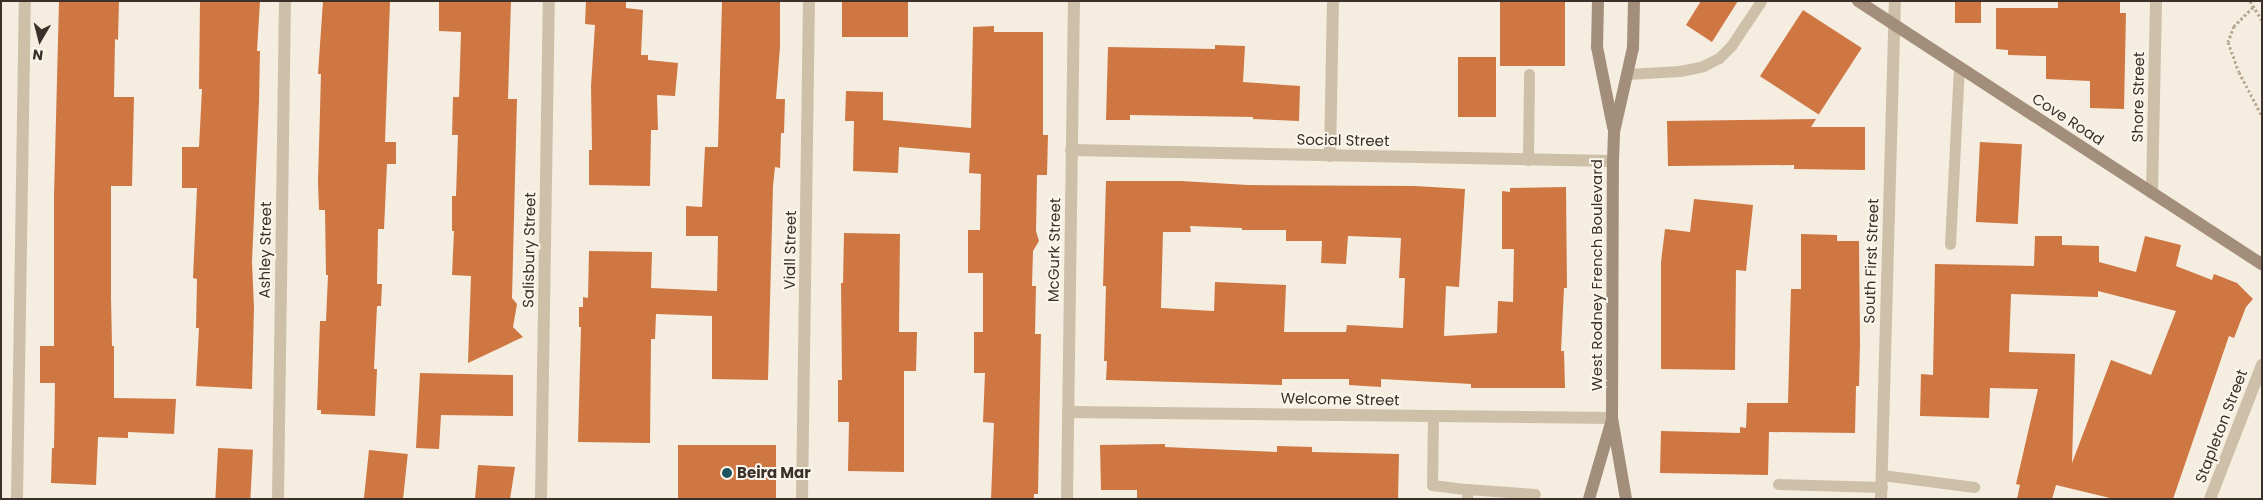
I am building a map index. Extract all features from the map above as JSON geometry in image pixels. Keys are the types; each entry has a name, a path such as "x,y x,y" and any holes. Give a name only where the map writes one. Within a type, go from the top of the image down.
{"main road":[{"name":"West Rodney French Boulevard","path":"1598,1 1597,47 1614,132"},
{"name":"West Rodney French Boulevard","path":"1626,499 1612,418 1613,161 1614,132 1633,48 1634,1"},
{"name":"Cove Road","path":"1858,1 2262,264"},
{"name":"West Rodney French Boulevard","path":"1589,499 1612,418"}],"street":[{"path":"17,499 25,1"},
{"name":"Ashley Street","path":"278,499 285,1"},
{"name":"Salisbury Street","path":"541,499 549,1"},
{"name":"Viall Street","path":"802,499 809,1"},
{"name":"McGurk Street","path":"1067,499 1074,1"},
{"path":"1330,156 1333,1"},
{"name":"South First Street","path":"1882,487 1895,1"},
{"name":"Shore Street","path":"2152,193 2156,1"},
{"name":"Social Street","path":"1071,150 1613,161"},
{"name":"Stapleton Street","path":"2210,499 2262,365"},
{"name":"Welcome Street","path":"1068,412 1612,418"}],"lane":[{"path":"1627,74 1680,71 1703,66 1719,58 1731,46 1761,1"},
{"path":"1950,244 1959,68"},
{"path":"1528,160 1529,74"},
{"path":"1433,416 1432,485 1467,494 1535,494"},
{"path":"1778,484 1882,487 1974,486"}],"path":[{"path":"2250,1 2252,7 2262,20"},
{"path":"2252,7 2234,26 2228,42 2238,72 2262,116"}],"building":[{"path":"59,1 119,1 118,40 115,39 114,97 134,97 132,186 111,186 111,297 112,346 114,346 114,398 176,399 174,434 128,432 128,438 98,437 96,485 51,483 52,448 54,448 55,383 40,383 40,346 54,346 54,196"},
{"path":"200,1 260,1 257,51 260,51 259,102 252,262 254,308 252,389 196,386 199,328 196,328 197,279 193,278 197,188 182,188 182,147 199,147 202,89 199,89"},
{"path":"323,1 390,1 385,142 396,142 396,164 387,164 384,229 378,229 377,284 382,284 381,306 377,306 374,369 377,369 375,416 321,414 321,410 317,410 320,321 326,321 328,275 326,275 325,210 319,210 318,182 321,74 318,74"},
{"path":"439,1 511,1 508,99 517,99 512,298 517,304 513,327 523,337 468,363 471,276 452,275 454,231 452,231 452,196 456,196 458,135 452,135 453,97 459,97 461,32 439,31"},
{"path":"586,1 626,1 626,8 643,10 641,55 648,55 648,60 678,63 675,96 657,95 658,130 651,130 650,186 589,185 589,150 592,150 591,86 595,25 585,24"},
{"path":"722,1 780,1 780,47 776,99 785,99 784,133 781,133 780,168 775,167 773,186 768,380 712,379 712,316 656,314 655,339 651,339 650,443 578,442 581,327 579,327 579,307 583,307 583,297 588,298 589,251 652,252 651,288 717,291 718,236 686,236 686,206 702,207 705,147 718,147"},
{"path":"842,1 908,1 908,37 842,37"},
{"path":"1500,1 1565,1 1565,66 1500,66"},
{"path":"1701,1 1738,1 1712,42 1686,25"},
{"path":"1955,1 1981,1 1981,23 1955,23"},
{"path":"2058,1 2120,1 2120,13 2126,13 2124,109 2090,108 2090,81 2046,79 2046,56 2008,55 2008,50 1996,49 1996,8 2058,8"},
{"path":"1803,10 1862,48 1819,114 1760,76"},
{"path":"994,26 994,32 1043,32 1043,135 1048,135 1047,175 1037,175 1036,231 1039,241 1033,251 1032,286 1036,286 1035,334 1041,334 1038,494 1034,494 1034,499 991,499 994,423 983,422 985,373 974,373 974,332 983,332 983,273 968,273 968,230 980,230 981,174 969,173 970,153 899,147 898,173 853,171 854,121 845,121 846,91 883,92 883,120 971,128 973,27"},
{"path":"1215,45 1245,46 1243,82 1300,86 1299,121 1253,119 1253,117 1130,115 1130,120 1106,120 1108,47 1215,49"},
{"path":"1458,57 1496,57 1496,117 1458,117"},
{"path":"1816,119 1811,127 1865,127 1865,170 1794,169 1794,165 1668,166 1667,121"},
{"path":"1980,142 2022,144 2018,224 1976,222"},
{"path":"1106,181 1181,181 1248,185 1415,186 1465,189 1459,287 1446,286 1444,336 1497,333 1498,301 1513,302 1514,249 1502,249 1502,191 1510,192 1510,188 1566,187 1567,288 1564,288 1561,351 1564,351 1565,388 1471,388 1471,384 1381,379 1381,387 1349,385 1349,379 1282,379 1282,385 1106,380 1107,361 1104,361 1106,286 1103,286","holes":["1190,226 1242,228 1242,230 1286,230 1286,241 1322,241 1321,263 1346,264 1348,236 1401,238 1399,278 1405,278 1403,328 1347,325 1346,332 1284,332 1286,285 1215,282 1214,311 1161,308 1163,232 1191,232"]},
{"path":"1694,199 1753,205 1746,271 1736,270 1735,370 1661,369 1661,262 1665,229 1690,232"},
{"path":"844,233 900,234 899,332 917,332 916,371 904,371 904,472 848,471 849,422 838,422 838,380 842,380 841,283 843,283"},
{"path":"1801,234 1837,235 1837,241 1859,241 1860,344 1859,386 1856,386 1855,433 1769,432 1768,475 1660,473 1661,431 1740,433 1740,427 1746,428 1747,403 1788,403 1791,289 1801,289"},
{"path":"2035,236 2062,236 2062,245 2099,246 2099,262 2136,272 2145,236 2181,245 2176,266 2212,280 2214,274 2237,283 2253,299 2246,307 2234,338 2229,336 2173,499 2114,499 2056,485 2052,499 2017,499 2020,485 2016,484 2038,389 1990,388 1989,418 1920,416 1921,374 1933,375 1935,264 2034,266","holes":["2098,291 2176,311 2151,375 2111,360 2072,463 2075,354 2009,352 2011,294 2098,297"]},
{"path":"420,373 513,375 513,416 441,415 439,449 416,448"},
{"path":"1165,444 1165,447 1277,452 1277,446 1312,447 1312,452 1399,454 1398,499 1137,499 1137,490 1101,490 1100,445"},
{"name":"Beira Mar","path":"678,445 776,445 776,499 678,499"},
{"path":"218,448 253,450 250,499 215,499"},
{"path":"369,450 408,454 403,499 364,499"},
{"path":"478,465 515,467 510,499 475,499"}],"place":[{"name":"Beira Mar","path":"727,473"}]}
